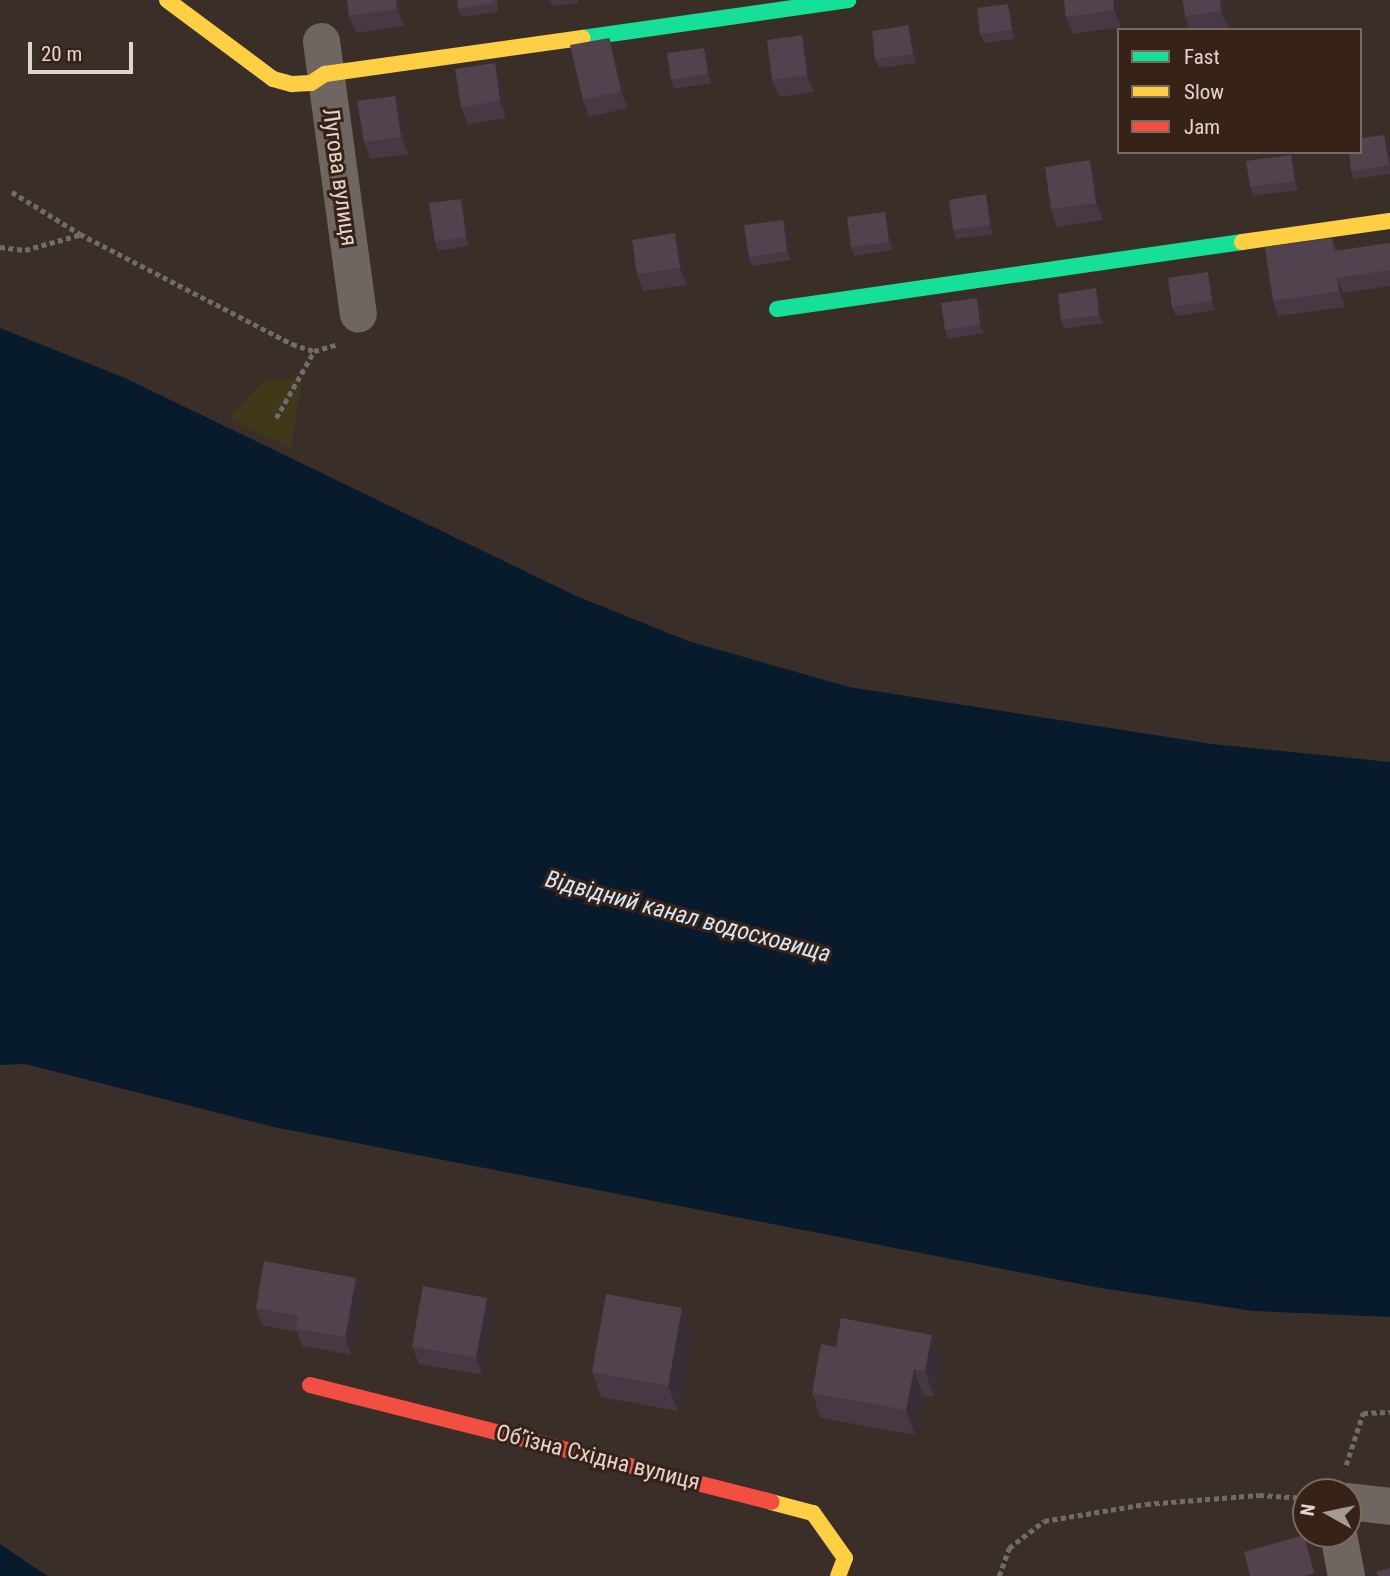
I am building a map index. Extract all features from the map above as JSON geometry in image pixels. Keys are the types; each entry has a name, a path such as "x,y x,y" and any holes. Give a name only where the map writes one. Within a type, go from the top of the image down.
{"street":[{"path":"167,0 273,79 311,83 323,57 848,0"},
{"name":"Лугова вулиця","path":"323,57 358,314"},
{"path":"777,309 1390,221"},
{"name":"Обʼїзна Східна вулиця","path":"310,1385 813,1513 845,1558 838,1576"},
{"path":"1362,1496 1390,1506"}],"path":[{"path":"12,192 80,234 314,351 335,347 349,334 358,314"},
{"path":"0,247 25,250 80,234"},
{"path":"276,418 314,351"},
{"path":"1347,1478 1363,1413 1390,1412"},
{"path":"999,1576 1009,1548 1044,1521 1146,1504 1259,1495 1292,1497"}],"sand":[{"path":"265,379 302,380 291,448 229,419"}],"water":[{"name":"Відвідний канал водосховища","path":"0,328 125,378 574,595 688,641 849,687 1212,744 1390,762 1390,1317 1253,1311 1095,1287 274,1127 25,1064 0,1065"},
{"path":"0,1544 43,1573 48,1576 0,1576"}],"building":[{"path":"347,0 396,0 397,9 349,16"},
{"path":"457,0 495,0 495,3 458,9"},
{"path":"1064,0 1113,0 1114,10 1066,17"},
{"path":"1183,0 1220,0 1221,11 1185,16"},
{"path":"1008,4 1012,30 980,34 977,8"},
{"path":"908,25 913,54 875,59 872,31"},
{"path":"802,35 807,75 772,80 767,40"},
{"path":"609,38 621,91 583,100 570,45"},
{"path":"704,48 708,74 671,80 667,53"},
{"path":"495,63 500,101 461,107 455,69"},
{"path":"395,96 401,137 364,142 357,101"},
{"path":"1384,135 1389,165 1351,171 1349,154 1362,154 1362,138"},
{"path":"1291,155 1295,181 1250,187 1246,161"},
{"path":"1090,160 1096,203 1051,209 1045,167"},
{"path":"986,194 990,225 953,230 949,200"},
{"path":"461,199 466,237 435,242 429,203"},
{"path":"885,212 889,242 851,247 847,217"},
{"path":"783,220 787,251 749,257 744,225"},
{"path":"675,233 680,268 637,274 632,240"},
{"path":"1332,238 1333,251 1390,243 1390,270 1337,278 1339,291 1273,301 1265,247"},
{"path":"1208,272 1212,301 1172,307 1168,278"},
{"path":"1096,288 1099,315 1061,320 1058,294"},
{"path":"977,298 980,325 945,330 941,303"},
{"path":"264,1261 356,1278 345,1337 296,1329 298,1316 256,1308"},
{"path":"423,1286 487,1298 476,1358 412,1346"},
{"path":"606,1294 682,1308 668,1386 592,1372"},
{"path":"841,1318 932,1335 925,1371 914,1369 906,1410 812,1393 821,1344 836,1347"},
{"path":"1292,1538 1292,1548 1307,1548 1314,1573 1305,1576 1250,1576 1244,1552"},
{"path":"1390,1568 1390,1576 1378,1576 1376,1572"}],"traffic: fast":[{"path":"582,38 848,0"},
{"path":"777,309 1242,242"}],"traffic: slow":[{"path":"167,0 273,79 292,84 311,83 325,74 582,38"},
{"path":"1242,242 1390,221"},
{"path":"771,1502 813,1513 845,1558 838,1576"}],"traffic: jam":[{"path":"310,1385 771,1502"}]}
